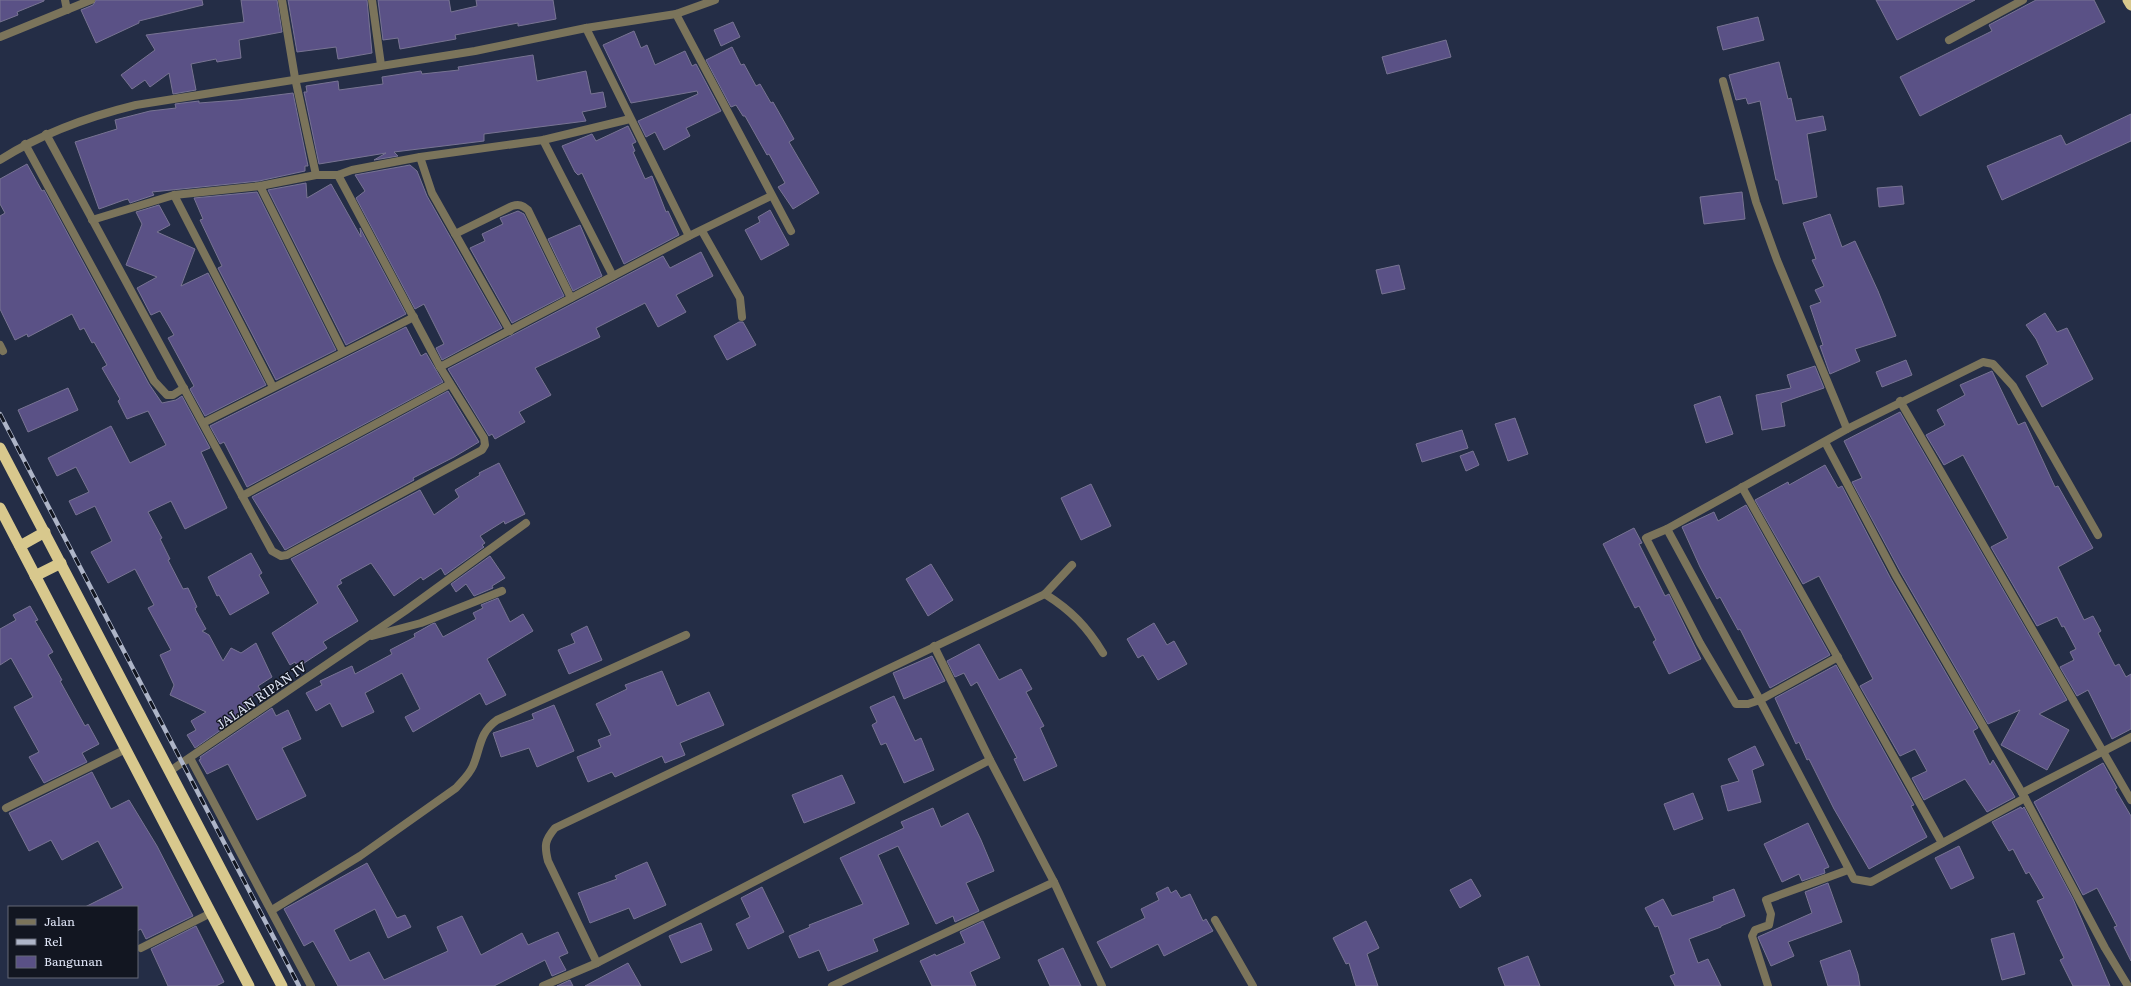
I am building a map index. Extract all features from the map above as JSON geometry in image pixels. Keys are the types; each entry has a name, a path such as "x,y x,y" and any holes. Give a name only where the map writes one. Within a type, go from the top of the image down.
{"highway":[{"path":"2128,0 2131,5"},
{"path":"0,448 282,986"},
{"path":"0,508 249,986"},
{"path":"20,546 45,532"},
{"path":"35,576 61,563"}],"street":[{"path":"65,0 67,10"},
{"path":"0,37 91,0"},
{"path":"282,0 295,78 316,175"},
{"path":"372,0 381,65"},
{"path":"0,160 25,144 46,134 93,117 136,105 295,78 475,51 586,28 676,14 715,0"},
{"path":"1949,40 2023,0"},
{"path":"676,14 771,196 791,231"},
{"path":"586,28 689,236"},
{"path":"1723,81 1762,216 1780,267 1847,429"},
{"path":"92,220 174,195 260,186 316,175 338,175 352,170 420,157 543,140 630,119"},
{"path":"46,134 272,551 281,556 287,555 475,454 482,450 485,445 484,438 440,367 338,175"},
{"path":"543,140 613,276"},
{"path":"25,144 154,381 167,396 173,395 184,388"},
{"path":"420,157 432,193 510,331"},
{"path":"260,186 343,352"},
{"path":"174,195 273,387"},
{"path":"440,367 689,236 702,231 771,196"},
{"path":"455,234 512,206 518,204 523,206 528,210 571,298"},
{"path":"702,231 740,298 742,317"},
{"path":"202,423 414,317"},
{"path":"1838,657 1760,700 1748,704 1736,704 1700,644 1646,538 1667,529 1900,401 1983,362 1993,364 2001,370 2013,386 2098,535"},
{"path":"242,496 450,384"},
{"path":"1900,401 2131,800"},
{"path":"1824,442 1896,576 2024,796 2105,948 2128,986"},
{"path":"1742,487 1942,843"},
{"name":"JALAN RIPAN IV","path":"170,770 190,758 405,611 526,522"},
{"path":"1667,529 1760,700 1854,879 1871,882 2131,737"},
{"path":"597,963 548,861 546,851 547,838 555,828 1045,594 1072,565"},
{"name":"JALAN RIPAN IV","path":"365,637 421,623 502,591"},
{"path":"1045,594 1067,608 1078,619 1092,636 1103,653"},
{"path":"272,910 360,856 456,788 467,777 473,765 483,733 497,720 686,635"},
{"path":"934,646 990,760 1054,882 1102,986"},
{"path":"6,808 126,749"},
{"path":"190,758 311,986"},
{"path":"543,986 597,963 990,760"},
{"path":"1768,986 1752,936 1755,930 1769,925 1771,914 1766,900 1848,870"},
{"path":"832,986 1054,882"},
{"path":"141,948 211,913"},
{"path":"1214,920 1253,986"}],"building":[{"path":"0,0 44,1 17,12 18,15 0,22"},
{"path":"96,0 202,0 203,5 139,21 139,23 96,43 81,10 93,5"},
{"path":"241,0 277,0 282,32 239,40 241,58 217,62 216,59 191,64 196,90 173,94 169,73 150,87 145,80 132,89 121,75 155,50 146,35 244,22"},
{"path":"288,0 367,0 372,53 338,59 336,47 297,52"},
{"path":"378,0 449,0 451,12 477,6 476,0 553,0 556,19 518,26 518,23 455,35 456,39 400,49 398,38 383,40"},
{"path":"1876,0 1975,0 1897,40"},
{"path":"2036,0 2094,0 2105,22 1920,116 1900,77 1992,31 1989,25"},
{"path":"1758,17 1764,40 1723,50 1717,27"},
{"path":"733,22 740,37 721,46 714,30"},
{"path":"634,31 641,48 647,45 655,65 685,51 692,66 696,64 721,111 686,128 690,136 664,150 655,132 646,137 638,121 698,94 697,91 631,103 603,45"},
{"path":"1446,40 1451,57 1387,74 1382,57"},
{"path":"732,47 741,65 744,64 756,86 760,84 771,103 773,102 794,139 789,142 819,193 793,209 778,187 785,183 769,154 767,155 745,116 743,116 736,105 731,107 706,60"},
{"path":"533,55 537,81 586,71 591,94 603,92 606,107 582,112 586,121 484,134 484,141 394,152 398,156 374,160 386,153 319,164 304,92 307,92 306,86 338,81 339,90 383,84 382,77 421,71 422,74 459,70 458,67"},
{"path":"1779,62 1788,99 1791,98 1796,121 1823,116 1826,130 1807,134 1817,197 1783,204 1778,180 1776,180 1760,101 1748,104 1746,98 1736,100 1729,75"},
{"path":"293,93 308,166 305,166 305,171 259,181 152,192 154,195 130,203 128,199 99,209 75,142 117,129 115,120 150,111 176,108 175,104 199,101 199,103 238,100"},
{"path":"2131,114 2131,141 2002,200 1987,166 2061,135 2066,145"},
{"path":"628,126 636,142 632,144 635,151 633,152 645,179 652,176 666,212 668,211 679,235 624,264 582,173 578,175 575,172 562,146 592,134 596,141"},
{"path":"27,164 42,191 44,190 149,384 162,403 176,400 182,396 210,448 201,452 227,508 185,529 171,501 148,512 162,538 160,539 170,559 168,560 183,589 188,588 197,607 195,608 196,611 206,629 202,631 209,635 223,661 231,648 241,653 256,643 272,677 258,686 261,691 244,703 248,711 195,748 187,735 196,730 191,721 206,712 170,695 174,685 160,655 171,650 148,608 154,605 135,569 108,583 91,552 112,541 95,506 76,515 69,501 89,492 76,467 57,476 48,458 111,426 130,463 166,445 148,411 127,419 118,401 120,399 102,368 107,365 84,328 80,330 72,314 28,337 27,334 15,340 0,309 0,216 5,213 0,204 0,179"},
{"path":"410,165 417,171 427,196 502,328 442,360 436,348 444,344 424,304 415,309 356,198 365,191 355,175"},
{"path":"306,183 307,198 331,184 361,237 360,228 406,314 346,345 268,190"},
{"path":"1902,186 1904,204 1879,207 1877,188"},
{"path":"257,192 336,350 276,380 218,268 222,266 200,220 203,219 194,198"},
{"path":"1742,192 1745,219 1704,224 1700,197"},
{"path":"159,205 170,225 157,232 195,249 181,286 208,273 266,385 205,416 190,389 194,386 168,338 174,335 160,311 151,315 137,288 157,277 126,265 142,224 136,212"},
{"path":"770,210 789,245 761,260 745,230 760,222 758,217"},
{"path":"518,211 524,214 564,296 512,323 470,248 485,241 482,234 503,224 500,218"},
{"path":"1830,214 1842,247 1855,241 1878,291 1896,336 1855,349 1860,361 1830,374 1820,346 1823,345 1810,306 1821,302 1815,290 1824,286 1812,260 1816,259 1803,223"},
{"path":"580,225 602,276 573,291 548,239"},
{"path":"701,252 713,276 676,295 686,312 658,327 645,303 596,328 600,337 535,368 551,395 519,412 525,422 495,439 492,434 489,436 448,369 663,256 670,268"},
{"path":"1399,265 1405,289 1382,294 1376,270"},
{"path":"2045,313 2057,332 2067,328 2093,379 2042,407 2026,376 2048,364 2036,339 2026,325"},
{"path":"739,322 743,322 756,345 727,360 714,336"},
{"path":"406,327 421,356 426,353 443,382 247,487 224,442 220,444 210,426"},
{"path":"1906,360 1912,375 1882,387 1876,372"},
{"path":"1815,366 1824,388 1781,403 1785,426 1762,430 1756,395 1791,388 1787,375"},
{"path":"1992,371 2018,425 2025,422 2055,487 2058,486 2093,548 2058,567 2084,620 2093,616 2101,631 2098,633 2115,666 2119,664 2126,677 2131,674 2131,729 2112,739 2088,690 2077,696 2060,667 2074,660 2070,652 2076,649 2064,626 2062,627 2057,617 2037,626 1991,547 2008,538 1963,455 1944,465 1926,435 1945,425 1937,410 1965,395 1960,385"},
{"path":"68,388 78,410 28,432 18,410"},
{"path":"448,391 479,442 413,478 414,480 285,550 252,497"},
{"path":"1720,396 1733,434 1706,443 1694,405"},
{"path":"1900,412 2067,700 2039,714 2069,730 2047,770 2001,745 2020,710 1988,724 1901,573 1852,482 1862,478 1844,441"},
{"path":"1515,418 1528,454 1508,461 1495,424"},
{"path":"1462,430 1468,448 1422,462 1416,444"},
{"path":"1473,451 1479,465 1466,471 1460,456"},
{"path":"499,463 525,514 505,524 504,521 480,536 485,543 482,545 484,547 445,575 441,568 423,580 421,577 394,596 371,563 340,580 342,583 337,586 358,621 323,642 327,648 298,667 295,662 290,665 272,633 318,603 291,559 420,490 434,515 459,497 455,490 480,475 479,473"},
{"path":"1825,465 1838,488 1842,486 1891,579 1978,728 1973,731 1990,765 1993,760 2015,797 1987,812 1965,779 1924,800 1912,778 1927,771 1915,749 1900,756 1860,686 1873,679 1819,576 1803,584 1755,500 1788,482 1789,485"},
{"path":"1091,484 1111,526 1081,540 1061,498"},
{"path":"1746,505 1830,655 1770,688 1740,629 1738,630 1720,597 1717,599 1700,567 1682,527 1714,512 1718,521"},
{"path":"1634,528 1642,543 1639,544 1665,596 1669,594 1701,659 1669,674 1653,642 1656,640 1639,606 1635,608 1603,544"},
{"path":"251,553 262,573 259,575 269,593 230,615 219,595 217,596 208,577"},
{"path":"490,556 505,578 492,586 493,588 474,596 466,584 456,592 451,584"},
{"path":"931,564 953,600 928,616 906,579"},
{"path":"498,598 510,622 523,614 533,631 487,659 506,695 486,705 480,693 413,732 405,717 420,709 402,673 365,693 374,712 342,727 330,703 316,711 306,693 322,685 320,681 352,666 355,674 392,654 390,650 415,637 414,634 432,624 435,623 443,637 476,619 473,613 483,608 481,605"},
{"path":"30,606 38,620 35,621 53,652 48,655 62,680 60,681 85,726 88,724 99,744 82,753 87,762 44,783 29,757 39,752 14,707 33,697 11,658 0,665 0,629 16,620 13,615"},
{"path":"1154,623 1167,645 1174,641 1187,664 1158,680 1143,655 1138,658 1127,639"},
{"path":"587,626 602,660 569,674 558,650 575,643 571,634"},
{"path":"979,644 999,680 1021,669 1032,689 1026,692 1044,726 1040,728 1057,766 1024,781 1014,759 1017,758 977,682 971,686 964,673 955,677 947,661"},
{"path":"932,656 945,681 904,699 893,673"},
{"path":"1836,665 1914,805 1911,806 1927,837 1869,869 1834,809 1809,759 1807,760 1799,742 1796,744 1775,698"},
{"path":"662,671 677,706 709,692 724,725 680,743 685,755 665,763 662,756 615,777 612,772 588,782 577,757 601,747 598,740 611,735 596,704 627,689 625,685"},
{"path":"894,696 915,741 921,738 934,770 904,783 886,743 881,745 872,725 877,722 870,707"},
{"path":"554,705 574,751 537,767 529,748 501,757 493,733 534,719 532,714"},
{"path":"272,708 276,716 288,710 301,739 282,748 306,796 257,820 228,764 207,774 199,760 201,759 200,757"},
{"path":"1755,746 1764,765 1752,770 1761,802 1728,811 1721,786 1739,781 1728,759"},
{"path":"2103,763 2117,788 2115,789 2131,816 2131,961 2114,927 2117,926 2097,888 2083,895 2034,802"},
{"path":"92,772 111,809 129,800 157,846 193,916 146,939 141,929 138,930 138,906 87,906 123,888 98,841 62,860 51,840 29,851 9,813"},
{"path":"842,775 855,803 804,823 792,795"},
{"path":"1693,793 1703,819 1674,830 1664,804"},
{"path":"2021,807 2022,809 2024,807 2073,899 2110,986 2073,986 2060,960 2064,958 2037,901 2044,898 2029,872 2026,874 2013,849 2009,851 1992,822"},
{"path":"933,808 941,827 968,813 981,840 994,871 966,883 979,911 955,922 953,916 936,924 898,846 878,855 909,924 873,939 878,951 828,971 819,950 799,958 789,936 810,927 809,925 863,904 840,858 904,828 901,822"},
{"path":"1808,823 1829,867 1824,869 1825,873 1802,881 1799,874 1782,882 1764,844"},
{"path":"1959,846 1974,878 1951,889 1935,858"},
{"path":"647,862 666,905 634,919 629,908 590,923 578,893 617,879 615,876"},
{"path":"367,863 397,918 405,915 411,927 388,938 375,909 334,930 350,961 369,952 384,980 448,951 437,927 462,916 481,955 522,933 528,945 558,932 568,953 559,957 566,970 552,976 545,960 494,986 338,986 313,941 304,946 284,909"},
{"path":"1471,879 1481,896 1460,908 1450,890"},
{"path":"1828,883 1842,922 1788,942 1794,956 1771,966 1758,937 1812,913 1805,892"},
{"path":"762,887 784,932 748,949 736,924 750,917 741,898"},
{"path":"1168,887 1171,893 1176,890 1181,898 1190,894 1203,921 1206,919 1213,931 1164,956 1158,944 1111,968 1097,942 1145,918 1141,909 1159,900 1156,893"},
{"path":"1734,889 1745,916 1689,939 1698,963 1708,959 1721,986 1675,986 1670,976 1675,974 1658,926 1655,927 1645,908 1663,899 1672,916 1714,901 1713,897"},
{"path":"983,921 1000,958 970,972 976,986 932,986 920,961 935,954 936,956 965,943 960,932"},
{"path":"1366,921 1379,948 1367,954 1378,986 1356,986 1349,963 1346,964 1333,938"},
{"path":"701,923 712,950 681,963 669,936"},
{"path":"196,926 224,982 216,986 168,986 151,949"},
{"path":"2014,933 2025,974 2002,980 1991,939"},
{"path":"1063,948 1081,986 1050,986 1038,960"},
{"path":"1850,950 1858,974 1860,986 1828,986 1820,961"},
{"path":"1528,956 1540,986 1505,986 1498,968"},
{"path":"628,963 641,986 585,986"},
{"path":"570,980 573,986 557,986"}],"railway":[{"path":"0,414 299,986"}]}
